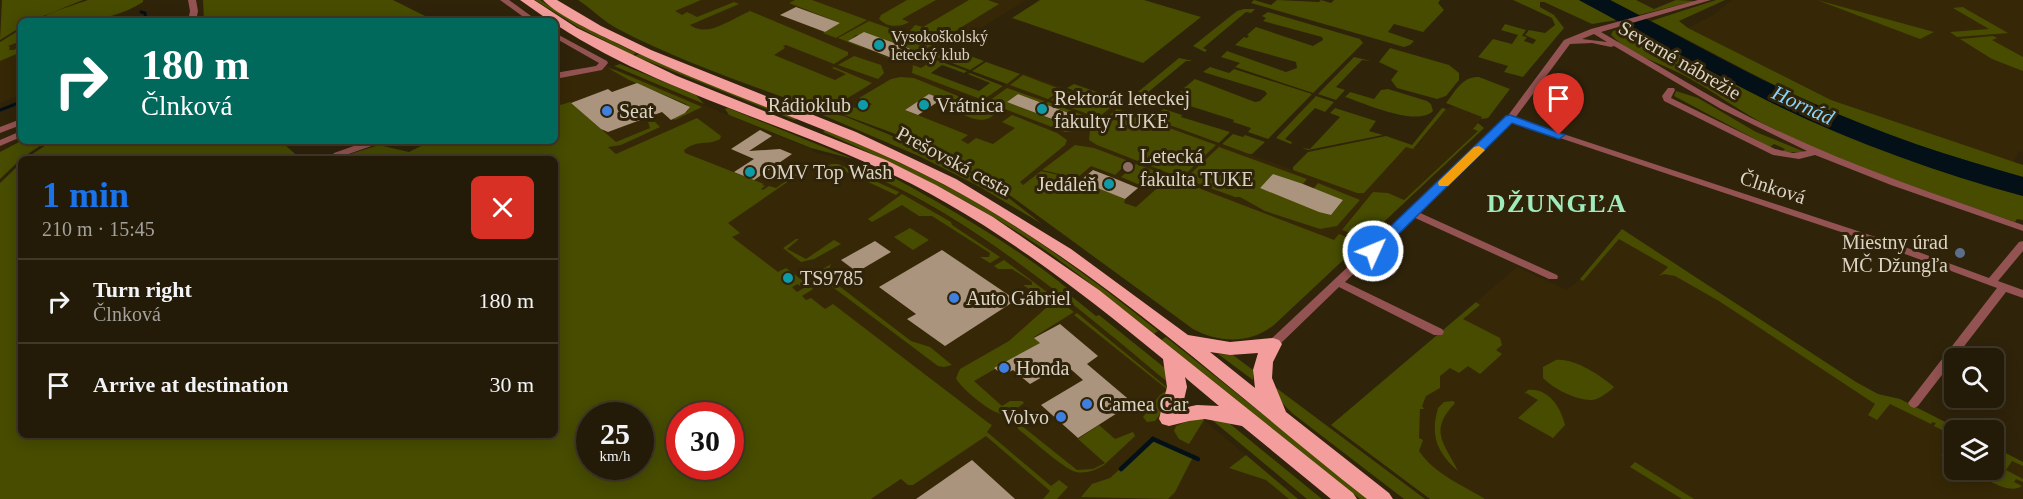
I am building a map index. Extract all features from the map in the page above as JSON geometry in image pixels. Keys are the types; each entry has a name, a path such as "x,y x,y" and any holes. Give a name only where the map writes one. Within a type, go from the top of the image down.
{"highway":[{"name":"Prešovská cesta","path":"526,0 554,18"},
{"name":"Prešovská cesta","path":"549,0 604,33 642,51 859,138 948,180 997,207 1059,247 1382,499"},
{"name":"Prešovská cesta","path":"558,21 628,58 850,149 956,201 1048,261 1346,499"},
{"path":"1179,339 1242,350 1273,344"},
{"path":"1273,344 1266,355 1262,381 1279,418"},
{"path":"1172,358 1177,387 1169,419 1191,411 1205,411 1248,421"}],"street":[{"path":"192,0 193,18"},
{"path":"504,0 530,18"},
{"path":"1273,344 1339,284 1510,119 1567,42 1594,31 1707,0"},
{"name":"Severné nábrežie","path":"1594,31 1752,122 1814,151 2023,228"},
{"path":"558,37 604,64 598,68 558,75"},
{"path":"1567,42 1598,42 1627,51"},
{"name":"Severné nábrežie","path":"1671,90 1666,96 1667,99 1772,151 1781,154 1803,155 1814,151"},
{"name":"Člnková","path":"1510,119 1890,245 2023,294"},
{"path":"0,130 18,123"},
{"path":"0,143 18,135"},
{"path":"337,155 368,144"},
{"path":"1413,213 1553,277"},
{"path":"1992,281 2023,244"},
{"path":"1339,284 1438,332"},
{"path":"1914,403 2005,286"}],"shaded area":[{"path":"2,0 83,0 43,16 18,18 18,29 0,40"},
{"path":"88,0 143,0 124,12 104,18 41,18"},
{"path":"203,0 393,0 429,18 204,18"},
{"path":"535,0 540,0 580,25 636,53 633,55 578,27"},
{"path":"578,0 701,0 675,11 682,15 687,12 697,17 734,2 739,4 690,25 703,30 709,29 750,11 848,52 848,55 834,64 786,45 774,55 835,80 846,74 832,68 834,67 872,83 835,104 818,108 810,107 712,71 641,41 613,26"},
{"name":"Letecká fakulta TUKE","path":"686,0 1026,0 957,43 952,52 919,71 986,98 1022,73 1357,193 1403,144 1415,148 1446,109 1455,105 1488,118 1481,119 1478,123 1482,127 1478,131 1258,336 1241,340 1223,339 1203,334 1180,320 1071,220 848,107 705,67 635,37"},
{"path":"795,0 812,0 867,20 836,38 823,33 840,23 789,3"},
{"path":"907,0 936,0 902,19 909,22 905,24 889,25 879,19 881,15"},
{"path":"969,0 988,0 999,4 939,41 909,32 915,25 923,27"},
{"path":"1040,0 1144,0 1201,17 1143,63 1012,18"},
{"path":"1254,0 1271,5 1277,0 1319,2 1321,0 1331,3 1334,0 1440,0 1438,3 1444,10 1423,32 1394,24 1388,32 1414,41 1404,47 1251,3"},
{"path":"1513,0 1579,0 1617,20 1592,24 1540,2 1540,7 1554,15 1564,28 1523,77 1504,72 1508,66 1478,57 1493,39 1512,44 1518,35 1501,30 1505,24 1526,30 1522,36 1527,37 1524,41 1533,44 1536,40 1525,35 1529,30 1545,33 1555,25 1552,18"},
{"path":"1610,0 1636,0 1654,9 1676,0 1695,1 1639,15"},
{"path":"1716,0 1725,0 1679,21 1688,28 1831,100 2023,165 2023,177 1863,125 1811,103 1651,21"},
{"path":"1732,0 2023,0 2023,152 2019,151 2013,163 1831,100 1688,28 1713,15"},
{"path":"1817,0 1934,32 1920,39"},
{"path":"1963,7 2008,33 1957,37 1950,32 1989,29 1953,8"},
{"path":"1255,9 1251,13 1246,12 1203,48 1207,50 1205,52 1193,46 1237,11"},
{"path":"1268,12 1360,39 1363,43 1313,93 1235,67 1240,63 1221,57 1227,51 1286,72 1297,68 1296,62 1235,45 1244,37 1247,38 1249,36 1247,35 1256,27 1313,46 1323,40 1322,37 1263,21 1266,18 1262,16"},
{"path":"869,21 932,45 912,58 897,60 912,50 856,35 849,41 868,50 838,38"},
{"path":"1629,27 1717,75 1832,129 1926,166 2023,196 2023,220 2017,219 2015,222 1892,179 1772,128 1687,77 1628,48 1611,35 1613,31"},
{"path":"18,31 18,42 8,46 9,50 18,47 18,53 0,61 0,42"},
{"path":"18,34 18,96 0,103 0,44"},
{"path":"1993,36 1997,38 1992,40 2023,57 2023,71 1992,59 1960,39"},
{"path":"943,46 984,61 970,70 931,55"},
{"path":"1390,48 1449,65 1459,73 1459,80 1446,96 1437,99 1397,88 1391,80 1398,71 1379,62"},
{"path":"639,54 798,119 794,120 635,56"},
{"path":"854,56 881,65 884,73 878,79 838,65"},
{"path":"928,57 967,71 964,73 942,65 931,73 979,91 990,83 968,74 1003,86 983,100 912,73 913,65 921,68 931,62 923,58"},
{"path":"1354,57 1371,61 1362,60 1336,87 1345,90 1336,100 1318,94"},
{"path":"1179,58 1193,61 1186,61 1135,103 1140,106 1137,108 1128,104 1127,101"},
{"path":"986,62 1020,74 1007,84 972,71"},
{"path":"604,64 814,152 831,156 889,183 946,215 1008,255 1073,304 1171,385 1168,405 1199,416 1298,499 871,499 989,423 891,348 807,303 616,154 558,104 558,75"},
{"path":"620,64 696,95 704,104 614,66"},
{"path":"1210,67 1229,73 1234,69 1312,94 1268,139 1248,132 1251,128 1233,122 1234,120 1171,100 1181,91 1184,92 1186,89 1184,88 1195,79 1255,102 1260,101 1267,94 1265,91 1203,72"},
{"path":"608,68 702,107 675,120 673,119 687,112 689,107 686,104 629,80"},
{"path":"1023,75 1061,90 1048,99 1010,85"},
{"path":"1479,77 1510,89 1488,118 1481,119 1482,117 1446,103 1463,82"},
{"path":"914,78 958,96 960,98 955,104 929,94 905,110 968,135 961,140 968,144 976,138 993,144 1015,128 1002,122 1012,115 1057,133 1067,140 1065,145 1020,182 1023,185 1041,171 1076,179 1125,199 1124,203 1136,207 1163,183 1175,179 1334,240 1339,234 1347,237 1350,233 1342,230 1373,192 1388,193 1404,200 1478,131 1473,129 1478,123 1484,128 1274,325 1255,336 1224,339 1193,329 989,180 893,133 841,114 834,107 840,104 864,110 872,104 859,98 891,79"},
{"path":"1074,84 1118,101 1114,106 1067,88"},
{"path":"1007,88 1044,101 1042,103 1018,94 1007,102 1059,122 1070,114 1046,104 1048,102 1096,120 1082,130 1065,132 989,103"},
{"path":"1388,89 1427,101 1431,104 1433,111 1415,117 1391,113 1345,97 1350,92 1374,99 1381,90"},
{"path":"1063,91 1111,107 1098,118 1051,100"},
{"path":"1676,91 1698,98 1756,132 1805,152 1781,152 1785,149 1774,144 1770,147 1674,96"},
{"path":"1316,96 1334,102 1325,112 1315,108 1285,139 1292,142 1291,144 1276,138"},
{"path":"971,101 997,111 993,116 978,120 957,111"},
{"path":"570,102 616,142 650,128 648,122 655,122 660,127 621,145 608,147 616,154 697,118 721,136 720,139 689,147 684,150 685,153 764,184 762,185 765,186 761,189 763,190 769,186 776,188 813,162 815,163 728,223 740,233 732,237 778,272 786,268 807,284 792,287 797,292 809,285 813,289 802,296 806,300 811,298 825,309 833,304 992,425 987,432 1051,486 1059,480 1068,487 1057,499 1043,499 1050,491 986,436 913,485 908,485 901,479 871,499 0,499 0,183 18,166 18,438 558,438 558,156 344,156 379,145 409,152 425,144 558,144 558,103 561,105"},
{"path":"728,108 853,159 811,148 729,115 725,109"},
{"path":"1335,108 1376,121 1369,131 1383,135 1308,150 1302,148 1310,149 1340,117 1330,113"},
{"path":"1442,108 1446,109 1413,149 1406,147 1364,193 1357,193 1293,170 1293,167 1308,152 1386,136 1412,145"},
{"path":"1117,109 1216,145 1181,178 1089,140 1090,131"},
{"path":"1164,109 1182,115 1181,117 1230,132 1219,143 1150,118"},
{"path":"811,110 844,116 987,181 1042,224 978,186 921,157"},
{"path":"825,130 931,178 992,212 1077,269 1158,331 1154,334 1062,262 1005,224 929,182 823,132"},
{"path":"1233,134 1243,137 1245,135 1265,142 1249,154 1222,144"},
{"path":"18,143 43,144 25,156 18,156 18,162 0,179 0,152"},
{"path":"48,144 287,144 285,145 298,156 30,156"},
{"path":"1075,145 1094,148 1126,160 1127,163 1115,175 1091,166 1077,178 1042,170"},
{"path":"1219,147 1307,179 1302,185 1273,174 1260,188 1331,215 1343,200 1313,189 1318,183 1360,200 1337,226 1320,229 1265,211 1240,197 1185,179"},
{"path":"845,163 880,172 902,182 1023,255 1073,293 1070,295 1096,316 1099,315 1165,368 1171,385 1062,296 977,234 922,201"},
{"path":"831,164 838,164 899,192 896,195 838,168 831,172 824,168"},
{"path":"1136,164 1158,172 1158,177 1153,184 1142,186 1121,177"},
{"path":"902,194 951,222 952,225 1000,257 990,263 980,257 989,257 990,253 932,216 919,216 902,205 872,222 868,219"},
{"path":"910,228 929,240 913,250 894,237"},
{"path":"1622,229 1856,382 1878,394 1900,399 1944,421 1944,480 2004,480 2004,452 2023,462 2023,499 1451,499 1338,421 1517,267 1567,290 1580,279"},
{"path":"1622,229 1856,382 1878,394 1900,399 1944,421 1944,431 1934,426 1936,423 1931,424 1890,404 1877,420 1868,415 1875,404 1719,301 1675,276 1664,274 1659,276 1668,267 1619,239 1583,281 1580,279"},
{"path":"799,239 787,249 806,259 834,240 841,244 814,259 801,262 783,248"},
{"path":"1004,260 1074,312 1034,337 1040,343 974,381 1002,406 1010,401 1024,403 1003,414 977,400 963,388 956,378 960,369 1009,341 1046,308 1044,299 1023,285 1032,285 1032,282 1012,269 998,269 994,266"},
{"path":"831,264 826,276 911,341 930,347 952,365 938,366 822,279 820,271"},
{"path":"1476,302 1480,305 1463,319 1500,338 1502,345 1496,350 1502,354 1480,374 1468,366 1459,373 1450,368 1440,376 1440,388 1426,396 1422,406 1424,409 1420,409 1419,438 1423,440 1419,451 1440,472 1485,499 1430,499 1331,425"},
{"path":"1077,313 1169,389 1163,410 1155,421 1147,422 1143,417 1160,395 1168,390 1074,315"},
{"path":"1166,337 1369,499 1360,499 1161,340"},
{"path":"1218,354 1233,355 1253,370 1253,380"},
{"path":"1556,360 1579,364 1614,387 1603,396 1593,400 1577,398 1565,393 1543,378 1543,367"},
{"path":"1271,384 1425,499 1404,499 1292,413 1281,402"},
{"path":"1528,390 1542,392 1557,406 1565,425 1553,438 1518,418 1538,400 1524,394"},
{"path":"1453,401 1455,403 1442,421 1441,436 1458,471 1440,450 1435,435 1438,408 1444,402"},
{"path":"1206,415 1229,423 1322,499 1307,499"},
{"path":"1199,416 1204,420 1189,444 1179,439 1174,431 1176,426"},
{"path":"1017,422 1077,470 1093,469 1105,463 1078,439 1099,425 1115,439 1133,432 1135,436 1104,465 1091,471 1076,472 1047,453 1018,429"},
{"path":"1152,440 1193,457 1175,492 1168,499 1081,497 1092,484 1110,478"},
{"path":"2004,452 2023,462 2023,466 2012,461 2006,470 2023,479 2023,482 2016,479 2014,482 2022,486 2010,489 1988,480 2004,480"},
{"path":"1246,455 1298,499 1289,499 1266,480 1229,468"},
{"path":"1635,462 1694,499 1682,499 1630,467"}],"water":[{"name":"Hornád","path":"1579,0 1610,0 1761,79 1864,125 1916,144 2023,177 2023,196 1925,166 1799,116"}],"building":[{"path":"796,7 840,23 825,32 780,15"},
{"name":"Vysokoškolský letecký klub","path":"864,32 913,50 897,60 848,41"},
{"path":"637,83 690,107 685,113 671,120 662,112 608,132 601,129 571,103 608,89 612,92"},
{"name":"Vrátnica","path":"929,94 942,99 918,115 905,110"},
{"name":"Rektorát leteckej fakulty TUKE","path":"1018,94 1071,114 1060,122 1007,102"},
{"path":"760,130 772,136 749,151 780,149 792,154 754,180 734,172 754,159 731,149"},
{"name":"Jedáleň","path":"1093,170 1138,188 1125,199 1080,181"},
{"path":"1273,174 1343,200 1331,215 1319,212 1260,188"},
{"path":"875,241 891,252 857,272 841,260"},
{"name":"Auto Gábriel","path":"942,250 1016,300 945,346 907,319 916,314 879,287"},
{"path":"1060,324 1098,356 1087,364 1133,403 1078,438 1041,405 1083,380 1065,364 1030,384 1013,370 1003,375 994,368 1040,343 1034,338"},
{"path":"972,460 1015,499 916,499"}],"waterway":[{"path":"141,12 145,13 146,18"},
{"path":"0,110 18,103"},
{"path":"1121,469 1153,439 1198,459"}],"slow traffic":[{"path":"1444,183 1479,150"}],"place":[{"name":"Vysokoškolský letecký klub","path":"879,45"},
{"name":"Rádioklub","path":"863,105"},
{"name":"Vrátnica","path":"924,105"},
{"name":"Rektorát leteckej fakulty TUKE","path":"1042,109"},
{"name":"Seat","path":"607,111"},
{"name":"Letecká fakulta TUKE","path":"1128,167"},
{"name":"OMV Top Wash","path":"750,172"},
{"name":"Jedáleň","path":"1109,184"},
{"name":"Miestny úrad MČ Džungľa","path":"1960,253"},
{"name":"TS9785","path":"788,278"},
{"name":"Auto Gábriel","path":"954,298"},
{"name":"Honda","path":"1004,368"},
{"name":"Camea Car","path":"1087,404"},
{"name":"Volvo","path":"1061,417"}],"district":[{"name":"DŽUNGĽA","path":"1557,203"}],"route":[{"path":"1373,251 1510,119 1559,135"}]}
